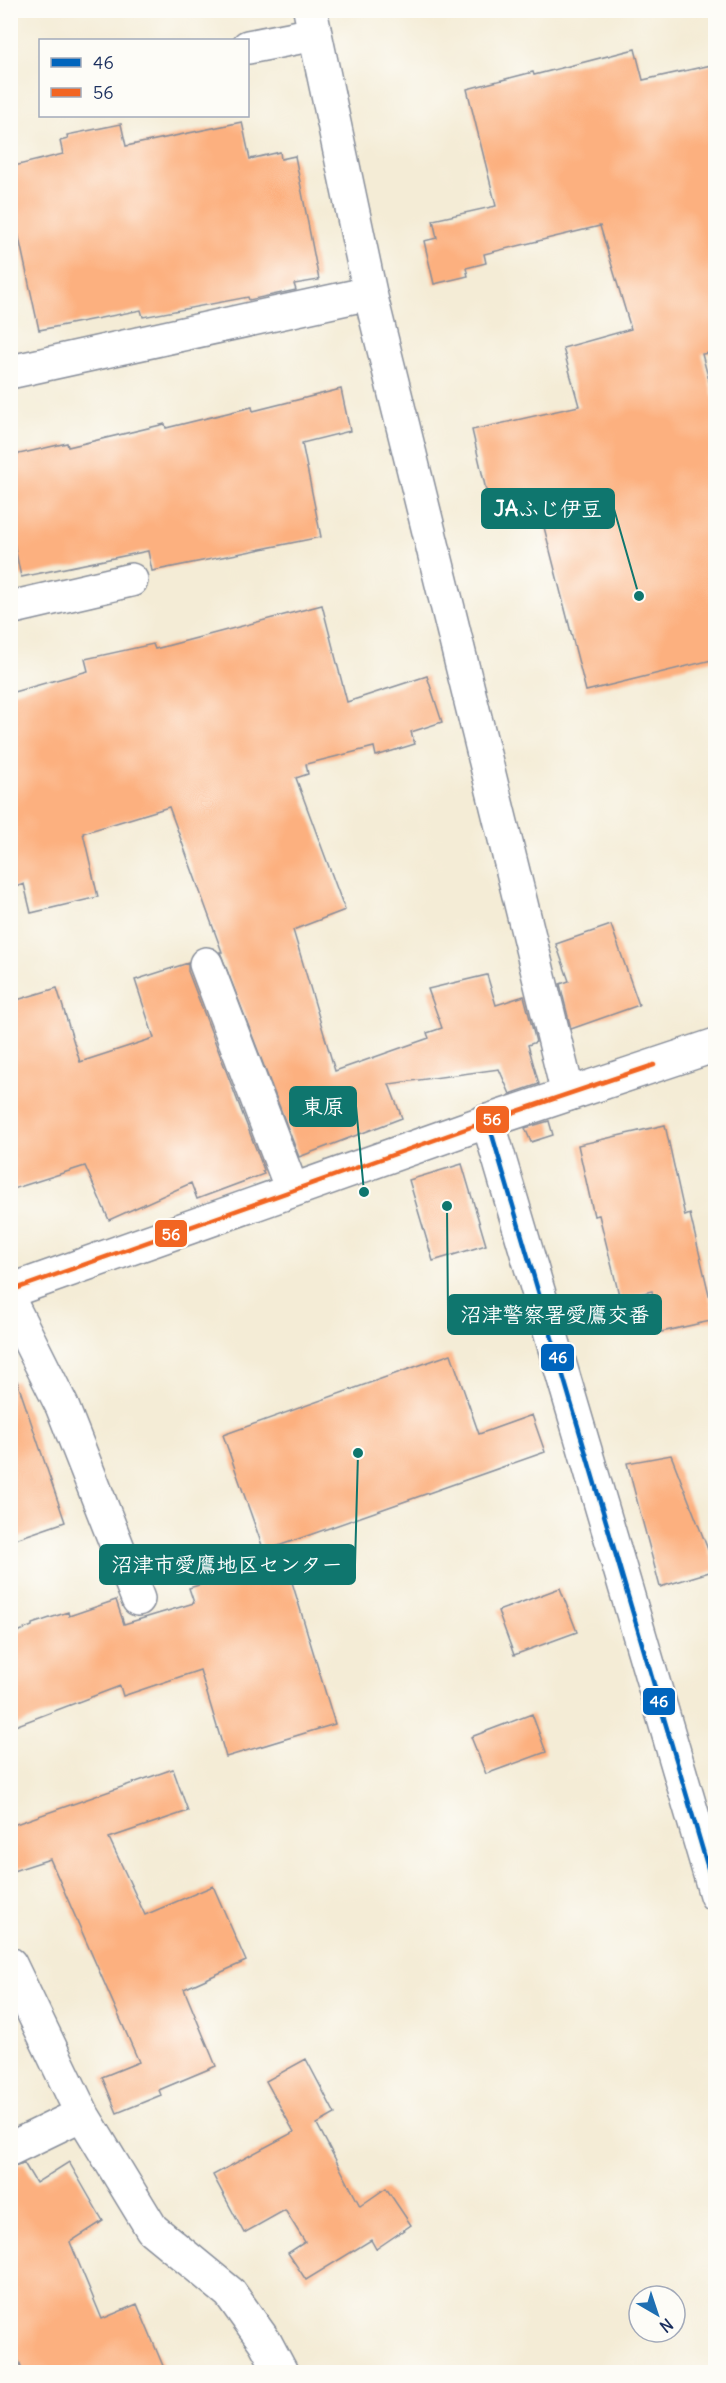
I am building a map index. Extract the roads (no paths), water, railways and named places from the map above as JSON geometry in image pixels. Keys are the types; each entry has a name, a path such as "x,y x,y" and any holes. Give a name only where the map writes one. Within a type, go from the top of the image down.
{"street":[{"path":"249,47 312,22 370,293 568,1094"},
{"path":"10,372 370,293"},
{"path":"10,608 131,580"},
{"path":"206,964 292,1190"},
{"path":"10,1291 488,1121 716,1045"},
{"path":"488,1121 716,1895"},
{"path":"10,1302 62,1406 138,1599"},
{"path":"10,1964 82,2114 152,2229 230,2294 265,2342 281,2373"},
{"path":"10,2150 82,2114"}],"place":[{"name":"JAふじ伊豆","path":"639,596"},
{"name":"東原","path":"364,1192"},
{"name":"沼津警察署愛鷹交番","path":"447,1206"},
{"name":"沼津市愛鷹地区センター","path":"358,1453"}]}
